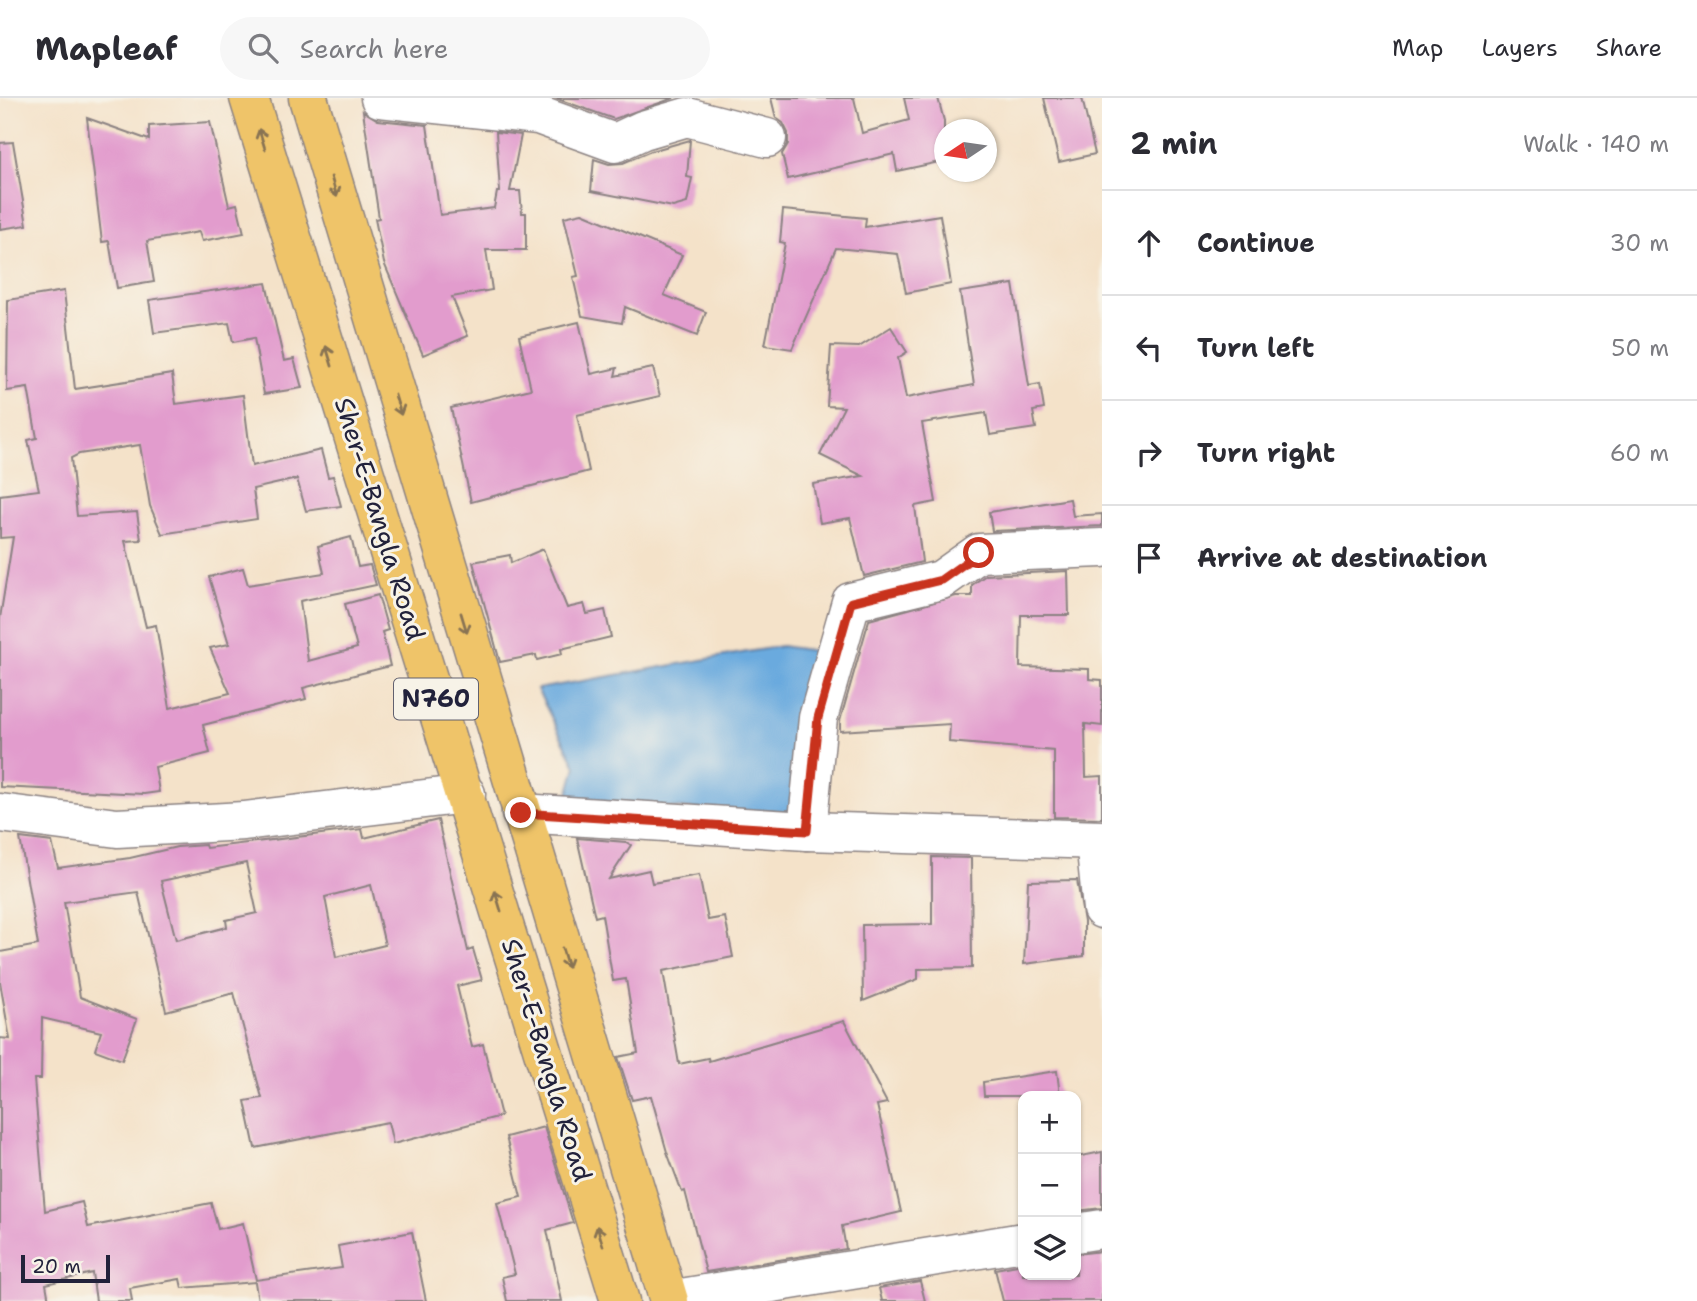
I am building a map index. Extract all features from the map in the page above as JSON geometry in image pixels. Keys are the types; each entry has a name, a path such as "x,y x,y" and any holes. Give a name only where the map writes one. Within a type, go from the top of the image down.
{"highway":[{"name":"Sher-E-Bangla Road","path":"249,98 466,794 620,1301"},
{"name":"Sher-E-Bangla Road","path":"308,98 669,1301"}],"street":[{"path":"380,98 538,116 615,143 643,130 687,117 767,138"},
{"path":"807,831 818,718 851,602 941,580 979,553 1102,548"},
{"path":"0,813 117,828 244,821 466,794"},
{"path":"521,813 807,831 1098,840 1102,909"},
{"path":"1081,1232 1102,1229"},
{"path":"669,1301 1018,1243"}],"water":[{"path":"781,646 823,652 801,818 567,799 576,766 537,689"}],"building":[{"path":"555,98 674,98 614,119"},
{"path":"771,98 854,98 862,133 909,120 904,98 938,98 943,119 934,119 934,163 897,171 894,154 788,179 782,154 788,144 788,133 783,123 776,118"},
{"path":"1044,98 1082,98 1095,154 1059,162"},
{"path":"363,111 378,120 427,125 440,215 494,208 497,192 500,192 496,132 521,135 510,191 520,191 522,213 526,213 526,250 486,250 492,290 452,297 468,336 423,355 384,263 375,219 379,218"},
{"path":"87,118 149,140 149,126 210,122 229,206 237,204 244,233 202,241 199,232 147,241 154,282 117,288 109,241 102,242"},
{"path":"690,140 687,177 692,178 687,203 673,207 591,191 594,159 609,164 623,163 651,151"},
{"path":"13,142 27,225 0,229 0,143"},
{"path":"783,210 866,218 865,227 940,215 951,284 906,293 898,254 836,248 792,349 765,345 785,243 780,242"},
{"path":"582,213 682,255 664,295 706,312 697,336 625,307 622,323 582,316 573,277 578,276 564,217"},
{"path":"266,283 284,361 294,359 302,388 264,394 254,338 233,342 229,323 154,333 149,300"},
{"path":"1013,284 1029,386 1040,384 1044,409 1033,411 1036,428 990,435 986,413 922,423 936,502 915,506 922,562 864,576 850,518 820,523 813,484 863,476 820,455 844,407 827,406 831,346 859,347 891,327 907,352 898,358 906,398 974,385 960,292"},
{"path":"64,291 75,389 172,374 176,404 243,395 252,466 321,450 328,477 333,476 341,506 306,511 297,479 253,489 257,519 162,534 150,506 140,445 79,454 71,458 77,516 137,512 141,540 125,541 146,627 156,625 170,708 230,693 210,648 229,644 209,577 243,568 248,585 324,573 318,546 351,537 358,567 370,565 376,585 300,601 308,661 357,648 345,604 378,595 388,630 382,632 390,666 303,688 306,699 203,725 210,753 155,767 159,792 144,794 0,787 0,618 13,537 0,538 0,495 39,490 28,440 37,438 28,388 7,391 8,300"},
{"path":"579,322 591,374 617,368 615,376 653,368 660,396 577,415 589,471 471,502 451,408 531,389 519,336"},
{"path":"1070,499 1073,516 1102,514 1102,526 992,531 989,512"},
{"path":"543,549 567,608 584,604 587,614 605,610 611,637 561,649 562,654 537,660 536,655 500,662 473,562 510,555 511,563"},
{"path":"1068,571 1069,615 1021,615 1020,667 1089,669 1089,679 1102,680 1102,726 1085,724 1086,777 1102,776 1102,818 1054,817 1054,751 949,742 950,724 840,731 840,721 869,620 956,596 972,596 972,585 986,575"},
{"path":"438,820 468,951 473,949 482,980 457,986 472,1047 483,1044 501,1116 393,1144 388,1122 255,1148 245,1101 262,1098 234,993 166,1011 138,892 64,902 80,997 137,1019 122,1060 95,1050 101,1032 42,1018 41,1079 34,1079 45,1211 82,1202 88,1227 211,1203 218,1229 243,1223 256,1280 342,1268 338,1246 412,1232 426,1301 258,1301 255,1282 182,1288 180,1279 130,1288 132,1301 96,1301 92,1273 46,1284 49,1301 0,1301 0,1038 10,1039 0,982 0,952 38,945 20,838 52,842 58,868 130,858 177,847 205,845 206,848 362,829 364,838","holes":["246,863 257,913 226,920 227,927 176,940 161,881","371,885 385,945 336,957 325,897"]},
{"path":"577,838 626,842 631,845 609,879 649,870 652,883 699,875 708,920 725,917 733,957 663,971 679,1064 708,1058 709,1061 844,1021 887,1103 877,1105 901,1212 842,1226 846,1249 706,1272 685,1191 682,1192 667,1152 651,1096 632,1100 618,1057 638,1053 626,979 613,981 602,915 595,917"},
{"path":"932,857 971,858 972,968 918,969 918,979 863,1001 862,925 932,924"},
{"path":"1077,880 1084,922 1084,956 1024,964 1028,881"},
{"path":"1057,1071 1059,1091 1018,1091 1018,1096 984,1096 983,1082"},
{"path":"544,1127 573,1223 547,1230 562,1301 507,1301 502,1277 515,1274 497,1203 521,1197 506,1137"},
{"path":"1102,1152 1102,1208 1081,1210 1081,1156"},
{"path":"1102,1251 1102,1301 1003,1301 995,1269 1018,1265 1018,1280 1081,1280 1081,1253"},
{"path":"920,1281 925,1301 882,1301 879,1288"}],"route":[{"path":"521,813 807,831 818,718 851,602 941,580 979,553"}]}
